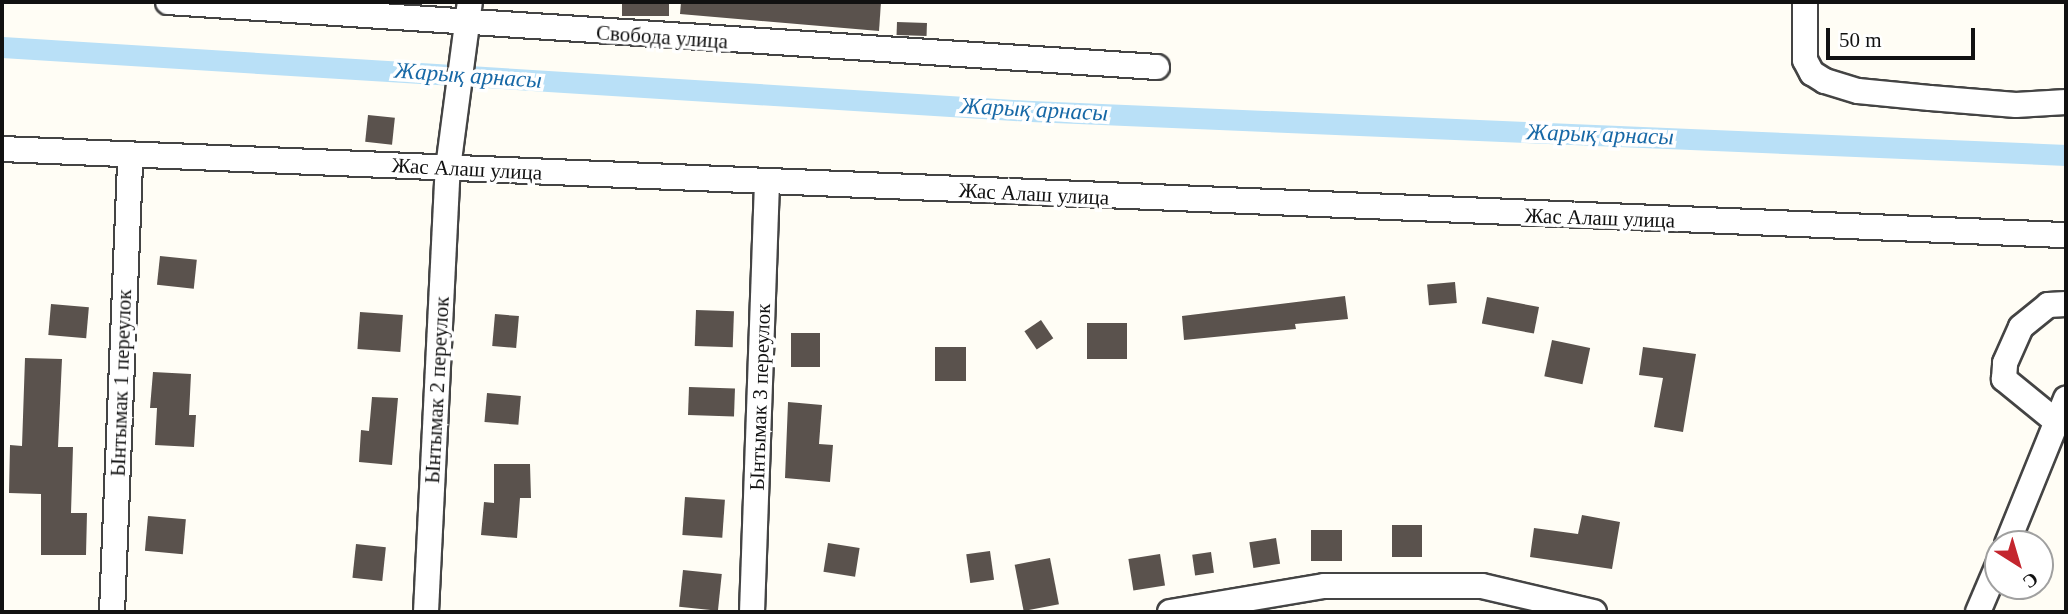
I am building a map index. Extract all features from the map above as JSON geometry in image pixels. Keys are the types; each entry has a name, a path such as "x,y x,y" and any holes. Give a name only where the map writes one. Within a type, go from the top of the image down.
{"street":[{"name":"Свобода улица","path":"168,2 470,12 1157,67"},
{"path":"1805,2 1805,60 1812,73 1825,81 1858,92 2016,105 2066,102"},
{"name":"Ынтымак 2 переулок","path":"426,612 448,169 460,99 461,60 470,12"},
{"name":"Жас Алаш улица","path":"2,149 767,183 2066,235"},
{"name":"Ынтымак 1 переулок","path":"112,612 130,155"},
{"name":"Ынтымак 3 переулок","path":"752,612 767,183"},
{"path":"2058,423 2004,379 2006,363 2021,327 2048,305 2066,304"},
{"path":"2013,530 2066,399"},
{"path":"1171,612 1337,586 1482,586 1594,612"}],"building":[{"path":"622,2 669,2 669,16 622,16"},
{"path":"681,2 881,2 879,31 680,14"},
{"path":"897,22 927,23 927,36 897,35"},
{"path":"368,115 395,118 392,145 365,142"},
{"path":"160,256 197,260 194,289 157,285"},
{"path":"1455,282 1457,303 1429,305 1427,284"},
{"path":"1345,296 1348,319 1295,324 1296,329 1184,340 1182,316"},
{"path":"1487,297 1539,307 1534,334 1482,324"},
{"path":"51,304 89,307 86,338 48,335"},
{"path":"696,310 734,311 733,347 695,346"},
{"path":"360,312 403,315 400,352 357,349"},
{"path":"495,314 519,316 516,348 492,346"},
{"path":"1041,320 1053,338 1037,349 1024,331"},
{"path":"1087,323 1127,323 1127,359 1087,359"},
{"path":"791,333 820,333 820,367 791,367"},
{"path":"1552,340 1590,348 1582,384 1544,376"},
{"path":"935,347 966,347 966,381 935,381"},
{"path":"1643,347 1696,354 1683,432 1654,427 1663,378 1639,375"},
{"path":"25,358 62,359 58,447 73,447 71,513 87,513 86,555 41,555 41,494 9,493 10,445 22,446"},
{"path":"153,372 191,374 189,415 196,415 194,447 155,445 157,408 150,408"},
{"path":"689,387 735,389 734,417 688,415"},
{"path":"487,393 521,396 518,425 484,422"},
{"path":"372,397 398,398 392,465 359,462 361,430 369,431"},
{"path":"788,402 822,405 819,444 833,445 830,482 785,478"},
{"path":"494,464 530,464 531,498 520,498 517,538 481,535 484,502 494,503"},
{"path":"685,497 725,500 722,538 682,535"},
{"path":"1582,515 1620,522 1612,569 1530,557 1534,528 1578,534"},
{"path":"148,516 186,519 183,554 145,551"},
{"path":"1392,525 1422,525 1422,557 1392,557"},
{"path":"1311,530 1342,530 1342,561 1311,561"},
{"path":"1276,538 1280,564 1253,568 1249,542"},
{"path":"828,543 860,548 855,577 823,572"},
{"path":"356,544 386,547 382,581 352,578"},
{"path":"990,551 994,580 970,583 966,554"},
{"path":"1211,552 1214,573 1195,575 1192,555"},
{"path":"1160,554 1165,586 1133,591 1128,559"},
{"path":"1050,558 1059,604 1024,611 1015,565"},
{"path":"683,570 722,574 718,611 679,607"}],"waterway":[{"name":"Жарық арнасы","path":"2,47 1031,111 2066,155"}]}
